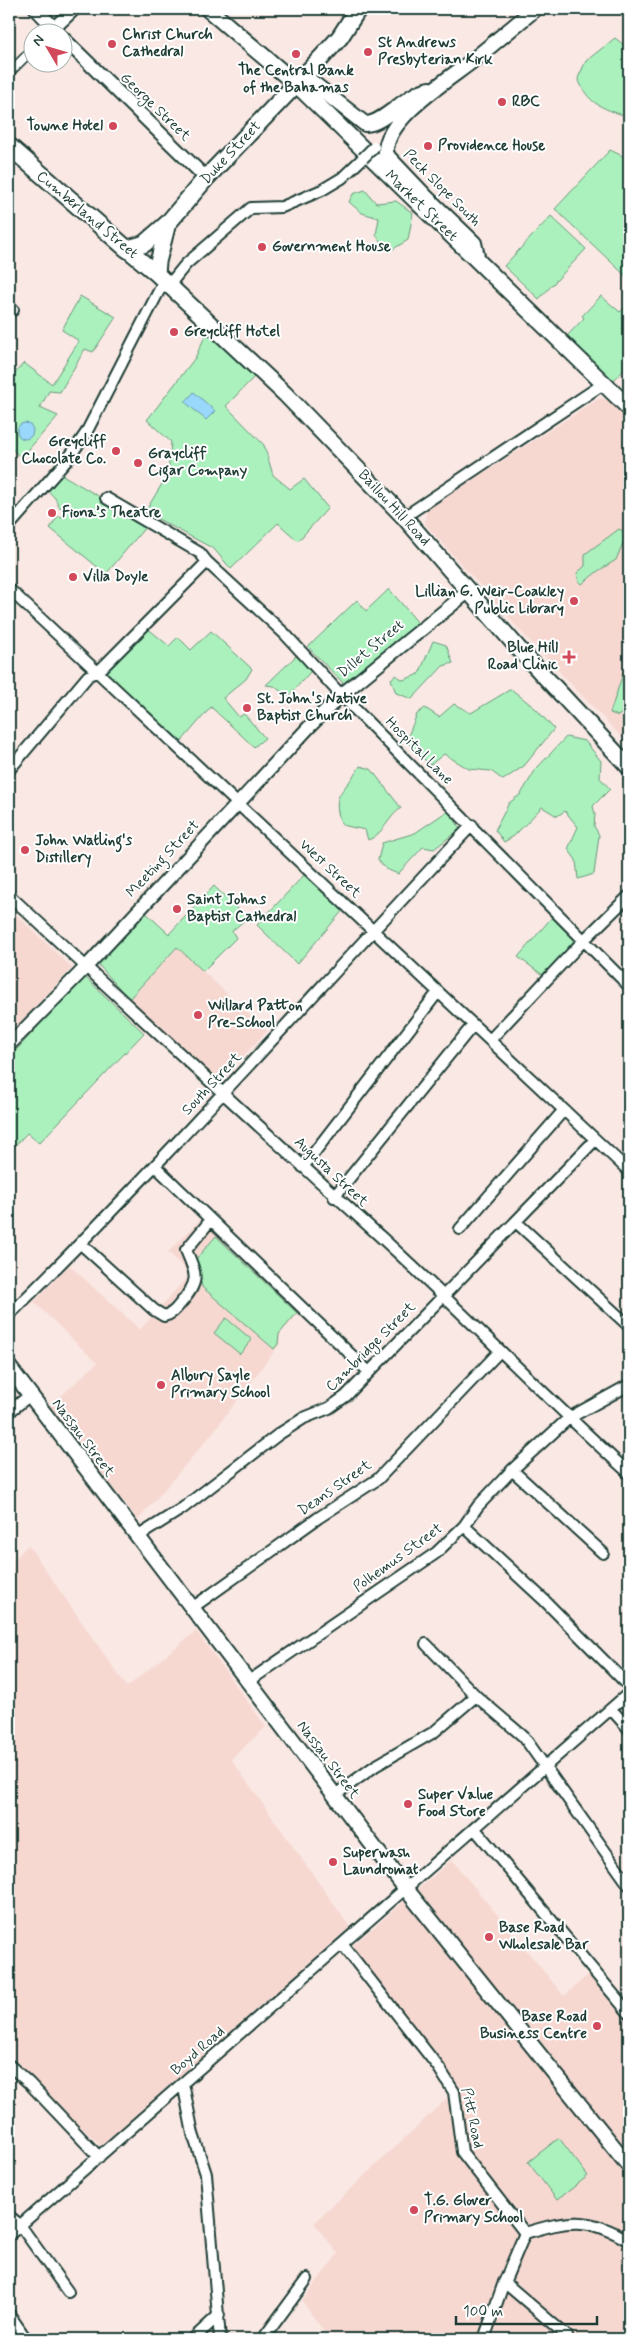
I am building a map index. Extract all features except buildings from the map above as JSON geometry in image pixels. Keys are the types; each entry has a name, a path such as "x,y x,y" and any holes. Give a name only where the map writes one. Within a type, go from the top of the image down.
{"highway":[{"name":"Duke Street","path":"127,249 144,244 168,223 206,178 340,37 358,9"},
{"name":"Cumberland Street","path":"9,146 127,249"}],"main road":[{"path":"300,80 365,124 377,122 408,98 432,88 470,62 535,9"},
{"name":"Market Street","path":"211,10 300,80 478,261 629,408"},
{"path":"393,130 432,88"},
{"name":"Peck Slope South","path":"393,130 386,143 386,153 426,197 474,243 478,261"},
{"name":"Duke Street","path":"163,280 158,262 168,223"},
{"name":"Cumberland Street","path":"127,249 144,264"},
{"name":"Baillou Hill Road","path":"144,264 285,394 404,517 518,648 629,767"},
{"name":"Nassau Street","path":"9,1367 406,1889 629,2166"}],"street":[{"name":"George Street","path":"36,9 47,22"},
{"path":"64,22 74,9"},
{"name":"George Street","path":"72,48 206,178"},
{"path":"9,73 22,60"},
{"path":"9,526 68,459 86,433 163,280 186,264 251,208 282,207 322,190 342,178 393,130"},
{"path":"404,517 603,384"},
{"name":"Hospital Lane","path":"106,498 200,553 207,562 285,634 341,695 472,825 629,986"},
{"path":"9,770 88,676 96,672 207,562"},
{"name":"West Street","path":"9,589 629,1171"},
{"name":"Dillet Street","path":"341,695 469,591"},
{"name":"Meeting Street","path":"9,1045 86,967 287,749 341,695"},
{"name":"South Street","path":"9,1315 81,1244 225,1093 373,930 472,825"},
{"name":"Augusta Street","path":"9,895 225,1093 334,1197 381,1238 499,1352 629,1473"},
{"path":"490,1040 584,940 629,896"},
{"path":"303,1166 438,992"},
{"path":"334,1197 473,1025"},
{"path":"460,1229 563,1111"},
{"name":"Cambridge Street","path":"137,1537 183,1508 279,1434 304,1418 329,1408 346,1396 595,1140"},
{"path":"155,1166 210,1222 369,1372"},
{"path":"81,1244 154,1310 164,1316 170,1315 193,1289 196,1274 186,1250 210,1222"},
{"path":"516,1222 629,1326"},
{"name":"Deans Street","path":"192,1608 318,1518 378,1479 499,1352"},
{"name":"Polhemus Street","path":"248,1681 436,1552 464,1526 478,1506 512,1470 569,1418 629,1385"},
{"path":"9,1412 30,1395"},
{"path":"512,1470 603,1553"},
{"path":"464,1526 543,1599 629,1686"},
{"path":"426,1644 476,1696 524,1737 629,1885"},
{"name":"Boyd Road","path":"9,2235 629,1693"},
{"path":"335,1795 375,1766 434,1732 476,1696"},
{"path":"611,1709 629,1730"},
{"path":"475,1829 629,2013"},
{"name":"Pitt Road","path":"343,1945 439,2068 454,2092 462,2152 525,2233"},
{"path":"9,2065 29,2083 99,2157"},
{"path":"183,2083 193,2134 206,2174 220,2339"},
{"path":"9,2216 20,2225 68,2292"},
{"path":"484,2339 504,2282 525,2233 573,2221 590,2223 629,2241"},
{"path":"263,2339 307,2279"},
{"path":"504,2282 567,2336"},
{"path":"9,2314 26,2339"},
{"path":"193,2339 219,2315"}],"shaded area":[{"path":"600,398 615,402 629,416 629,745 527,638 425,524 426,510"},
{"path":"9,908 72,968 9,1035"},
{"name":"Willard Patton Pre-School","path":"177,947 267,1031 219,1082 129,999"},
{"name":"Albury Sayle Primary School","path":"202,1218 299,1313 280,1334 279,1345 211,1435 138,1520 49,1407 97,1363 34,1302 69,1265 140,1330 190,1274 168,1252"},
{"path":"28,1545 127,1687 196,1631 266,1727 231,1759 350,1927 101,2145 9,2062 9,1565"},
{"path":"452,1860 564,1996 589,1974 629,2021 629,2339 324,2339 327,2336 302,2301 338,2254 314,2223 458,2088 426,2042 352,1946"}],"green space":[{"path":"615,38 629,49 629,114 626,116 596,103 586,93 578,78 586,61"},
{"path":"610,150 629,159 629,279 555,209"},
{"path":"365,190 376,203 396,201 413,213 408,240 388,252 376,235 379,218 362,213 349,202 353,194"},
{"path":"551,216 586,249 539,299 504,266"},
{"path":"80,296 116,317 93,352 85,349 60,392 49,391 40,408 58,416 21,458 9,446 9,380 24,363 52,384 79,341 62,330"},
{"path":"601,296 620,312 629,303 629,365 613,381 567,336 584,318 582,316"},
{"path":"207,332 254,377 226,406 264,445 273,475 290,489 304,479 328,508 298,541 278,523 231,569 214,549 145,512 168,474 171,442 147,420 195,358"},
{"path":"61,474 147,525 106,574 50,528 58,516 63,517 65,508 59,507 55,498 47,490"},
{"path":"619,529 627,533 616,560 582,584 579,582 577,573 585,566 585,554"},
{"path":"389,589 419,624 346,686 308,647 357,600 366,611"},
{"path":"146,627 169,646 178,637 191,650 211,631 252,669 246,679 223,698 239,717 244,714 265,738 254,747 211,707 181,742 103,670"},
{"path":"433,641 446,645 453,663 443,666 412,699 396,693 391,679 396,675 403,680 419,674"},
{"path":"629,655 629,708 618,716 610,713"},
{"path":"296,656 311,671 288,697 274,686 266,685"},
{"path":"511,689 536,709 554,729 524,766 503,780 491,771 469,769 444,754 430,765 406,741 417,714 425,708 439,717 454,704 471,713"},
{"path":"566,737 585,741 601,761 600,778 610,789 593,806 595,814 594,826 599,835 594,874 578,879 576,860 568,849 578,827 565,811 557,816 542,807 514,836 504,842 495,830 509,803 521,794 536,769"},
{"path":"360,766 371,769 401,808 378,834 368,840 365,830 342,825 337,806 340,793"},
{"path":"449,810 460,829 434,849 423,847 398,874 386,869 378,860 382,843 415,833"},
{"path":"305,874 344,909 297,964 257,925"},
{"path":"214,886 247,918 232,931 236,938 203,971 177,947 129,999 97,963 145,912 169,934"},
{"path":"553,916 573,936 573,945 544,976 518,957"},
{"path":"84,976 144,1033 39,1143 27,1133 9,1152 9,1058"},
{"path":"216,1236 297,1313 279,1334 278,1344 274,1349 202,1287 196,1259"},
{"path":"226,1318 252,1340 240,1354 214,1333"},
{"path":"559,2138 588,2176 557,2200 528,2162"}],"water":[{"path":"194,392 215,411 206,420 185,402"},
{"path":"25,423 33,431 25,439 17,431"}],"place":[{"name":"Christ Church Cathedral","path":"112,44"},
{"name":"St Andrews Presbyterian Kirk","path":"368,52"},
{"name":"The Central Bank of the Bahamas","path":"296,54"},
{"name":"RBC","path":"502,102"},
{"name":"Towne Hotel","path":"113,126"},
{"name":"Providence House","path":"428,146"},
{"name":"Government House","path":"262,247"},
{"name":"Greycliff Hotel","path":"174,332"},
{"name":"Greycliff Chocolate Co.","path":"116,451"},
{"name":"Graycliff Cigar Company","path":"138,463"},
{"name":"Fiona’s Theatre","path":"52,513"},
{"name":"Villa Doyle","path":"73,577"},
{"name":"Lillian G. Weir-Coakley Public Library","path":"574,601"},
{"name":"Blue Hill Road Clinic","path":"569,657"},
{"name":"St. John's Native Baptist Church","path":"247,708"},
{"name":"John Watling's Distillery","path":"25,850"},
{"name":"Saint Johns Baptist Cathedral","path":"177,909"},
{"name":"Willard Patton Pre-School","path":"198,1015"},
{"name":"Albury Sayle Primary School","path":"161,1385"},
{"name":"Super Value Food Store","path":"408,1804"},
{"name":"Superwash Laundromat","path":"333,1862"},
{"name":"Base Road Wholesale Bar","path":"489,1937"},
{"name":"Base Road Business Centre","path":"597,2026"},
{"name":"T.G. Glover Primary School","path":"414,2210"}]}
